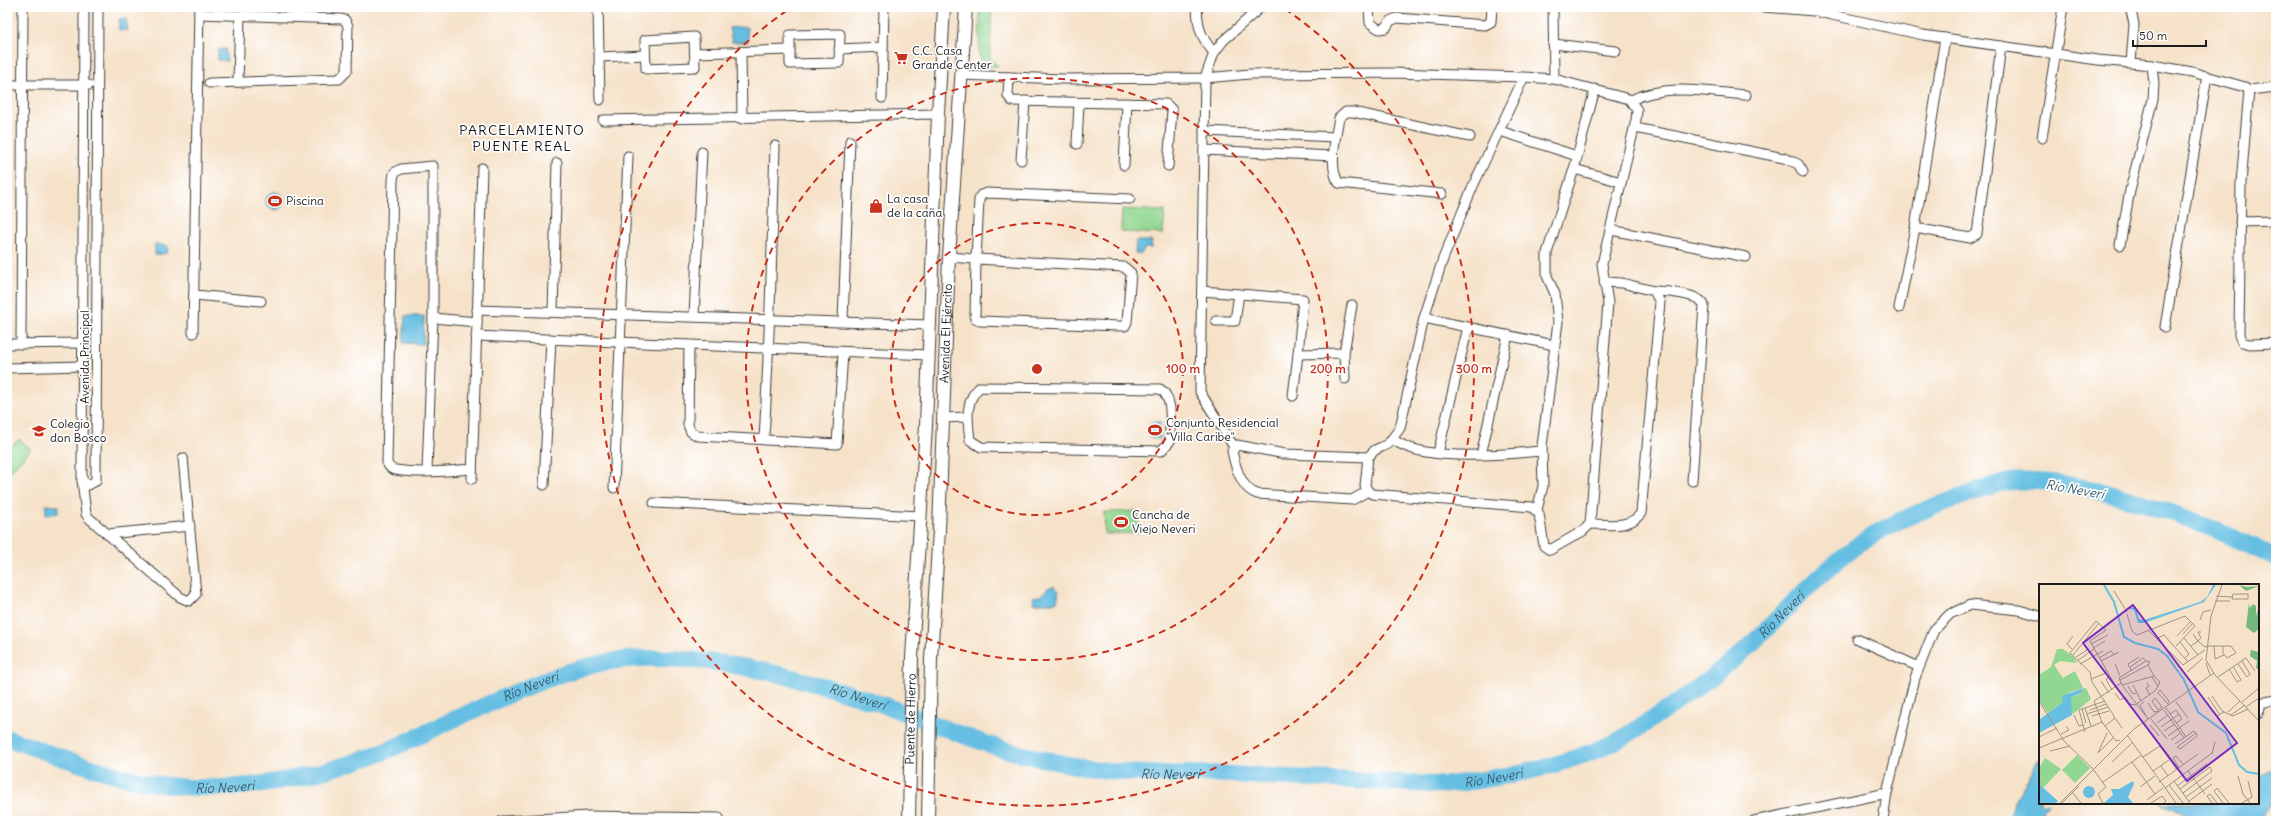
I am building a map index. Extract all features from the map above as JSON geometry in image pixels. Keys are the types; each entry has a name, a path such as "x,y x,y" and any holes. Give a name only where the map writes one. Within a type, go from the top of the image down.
{"street":[{"path":"21,344 23,7"},
{"name":"Avenida Principal","path":"84,7 85,85 82,480 88,485 96,480 98,7"},
{"path":"598,7 600,100"},
{"path":"882,98 884,7"},
{"name":"Avenida El Ejército","path":"912,657 929,355 938,114 944,7"},
{"name":"Avenida El Ejército","path":"931,659 939,530 949,257 966,7"},
{"path":"1197,7 1198,25 1202,39 1214,53"},
{"path":"1243,7 1254,13"},
{"path":"1261,7 1223,41 1214,53 1205,78 1200,392 1234,447 1232,451 1234,462 1244,484 1253,492 1352,500 1368,491"},
{"path":"1369,7 1370,23 1379,29 1386,28 1390,21 1397,18 1485,25 1491,22 1492,7"},
{"path":"1553,7 1554,79"},
{"path":"1762,7 1814,11 1945,38 2055,54 2152,65 2207,76 2238,84 2249,90 2276,87"},
{"path":"2042,138 2064,7"},
{"path":"2130,7 2134,24 2130,63"},
{"path":"193,333 199,11 240,16 341,19 348,22 347,71 339,79 209,83"},
{"path":"238,82 240,16"},
{"path":"840,34 839,63 790,64 790,50 790,35 840,34"},
{"path":"694,37 695,53 695,67 646,69 645,40 694,37"},
{"path":"1899,308 1915,228 1945,38"},
{"path":"1553,44 1616,51"},
{"path":"1915,228 1970,238 1976,234 2001,46"},
{"path":"839,49 883,47"},
{"path":"695,53 790,50"},
{"path":"741,52 742,119"},
{"path":"600,57 645,55"},
{"path":"2120,245 2130,190 2153,99 2154,84 2152,65"},
{"path":"962,75 1009,77 1205,78 1250,74 1384,73 1524,77 1554,79 1625,96 1631,100 1637,110 1635,128 1602,264 1608,303 1590,524 1583,532 1548,550 1544,546 1541,518 1537,510 1532,507 1520,504 1372,494 1365,486 1368,457 1375,450 1382,448 1393,438 1401,422 1424,318 1443,259 1473,186 1524,77"},
{"path":"2165,327 2207,76"},
{"path":"1009,77 1009,99 1079,103 1166,104 1170,106 1172,110 1168,166"},
{"path":"7,85 98,85"},
{"path":"1537,510 1543,486 1542,451 1558,313 1555,294 1547,276 1547,253 1574,169 1595,89"},
{"path":"1631,100 1649,94 1675,90 1746,95"},
{"path":"2249,90 2240,222 2240,339 2247,344 2276,343"},
{"path":"1021,160 1025,101"},
{"path":"1077,144 1079,103"},
{"path":"1124,165 1127,103"},
{"path":"1442,194 1339,183 1336,179 1333,156 1339,118 1346,112 1353,112 1470,137"},
{"path":"603,120 742,119 938,114"},
{"path":"1635,128 1784,158 1798,164 1804,172"},
{"path":"1500,131 1577,156"},
{"path":"1204,132 1335,137"},
{"path":"843,321 850,141"},
{"path":"764,438 769,349 775,146"},
{"path":"1204,150 1333,156"},
{"path":"694,316 702,152"},
{"path":"614,488 622,342 628,156"},
{"path":"553,312 557,162"},
{"path":"427,471 433,318 433,166 401,169 394,173 387,463 389,467 395,470 472,474 482,168"},
{"path":"1574,169 1621,182"},
{"path":"949,257 976,259 1124,267 1131,273 1127,322 1125,326 980,321 975,319 976,259 979,200 981,195 987,193 1130,199"},
{"path":"2240,222 2276,221"},
{"path":"1611,230 1746,257"},
{"path":"1604,282 1622,283 1654,291 1675,292 1698,298 1704,305 1692,480"},
{"path":"1202,291 1303,299 1293,396"},
{"path":"1590,524 1628,524 1636,521 1641,514 1660,302 1654,291"},
{"path":"1216,321 1235,321 1240,294"},
{"path":"194,295 261,301"},
{"path":"1345,379 1344,353 1352,305"},
{"path":"477,310 930,325"},
{"path":"433,318 477,322"},
{"path":"1424,318 1554,345"},
{"path":"1438,453 1468,327"},
{"path":"476,336 843,353 929,355"},
{"path":"1481,455 1508,336"},
{"path":"544,485 551,339"},
{"path":"7,344 83,343"},
{"path":"689,345 688,425 691,432 698,436 764,438 837,444 843,353"},
{"path":"1298,354 1344,353"},
{"path":"7,368 83,366"},
{"path":"980,387 1160,389 1165,392 1169,400 1170,441 1161,451 981,447 970,440 967,416 971,397 980,387"},
{"path":"943,418 967,416"},
{"path":"1393,438 1408,448 1438,453 1481,455 1542,451"},
{"path":"1234,447 1237,445 1285,454 1368,457"},
{"path":"82,480 86,514 180,597 189,601 196,594 183,458"},
{"path":"654,503 920,516"},
{"path":"107,534 190,526"},
{"path":"1883,821 1887,793 1919,667 1934,630 1950,614 1970,605 2019,610 2039,616"},
{"path":"1857,639 1919,667"},
{"name":"Puente de Hierro","path":"909,821 912,657"},
{"name":"Puente de Hierro","path":"928,821 927,782 931,659"},
{"path":"2259,701 2276,700"},
{"path":"1754,821 1887,793"},
{"path":"502,821 554,820 588,816 719,818"}],"green space":[{"path":"980,7 992,7 990,58 998,66 985,67 979,55"},
{"path":"1122,209 1165,211 1163,234 1121,232"},
{"path":"19,439 31,449 7,475 7,451"},
{"name":"Cancha de Viejo Neveri","path":"1138,511 1139,533 1105,534 1104,512"}],"water":[{"path":"119,19 126,19 128,30 119,30"},
{"path":"747,27 748,42 732,42 729,28"},
{"path":"225,49 227,61 218,60 218,50"},
{"name":"Piscina","path":"271,192 279,192 284,197 282,208 279,210 271,210 266,205 266,197"},
{"path":"1136,241 1152,241 1151,248 1145,248 1141,254 1135,254"},
{"path":"155,244 168,246 167,253 155,255"},
{"path":"405,316 424,316 423,344 403,343"},
{"name":"Conjunto Residencial \"Villa Caribe\"","path":"1151,422 1160,422 1160,439 1150,438"},
{"path":"46,505 59,506 58,513 46,515"},
{"path":"1049,587 1055,587 1059,591 1057,601 1052,603 1034,603 1033,597 1040,596"},
{"path":"2039,760 2039,804 2047,804 2038,821 2008,821 2015,800"},
{"path":"2276,766 2276,799 2257,821 2199,821 2163,804 2259,804 2259,777"}],"waterway":[{"name":"Río Neverí","path":"7,738 90,767 142,781 171,786 201,788 260,784 319,772 375,755 396,747 520,690 564,673 609,662 632,659 663,658 727,664 790,677 881,704 981,742 1054,762 1090,768 1148,774 1220,774 1444,785 1532,770 1576,758 1616,741 1672,706 1710,679 1746,649 1835,563 1868,538 1912,515 1997,485 2013,481 2052,483 2085,488 2118,496 2185,518 2276,558"}],"place":[{"name":"C.C. Casa Grande Center","path":"901,58"},
{"name":"Piscina","path":"275,201"},
{"name":"La casa de la caña","path":"876,206"},
{"name":"Conjunto Residencial \"Villa Caribe\"","path":"1155,430"},
{"name":"Colegio don Bosco","path":"39,431"},
{"name":"Cancha de Viejo Neveri","path":"1121,522"}],"district":[{"name":"PARCELAMIENTO PUENTE REAL","path":"522,138"}]}
